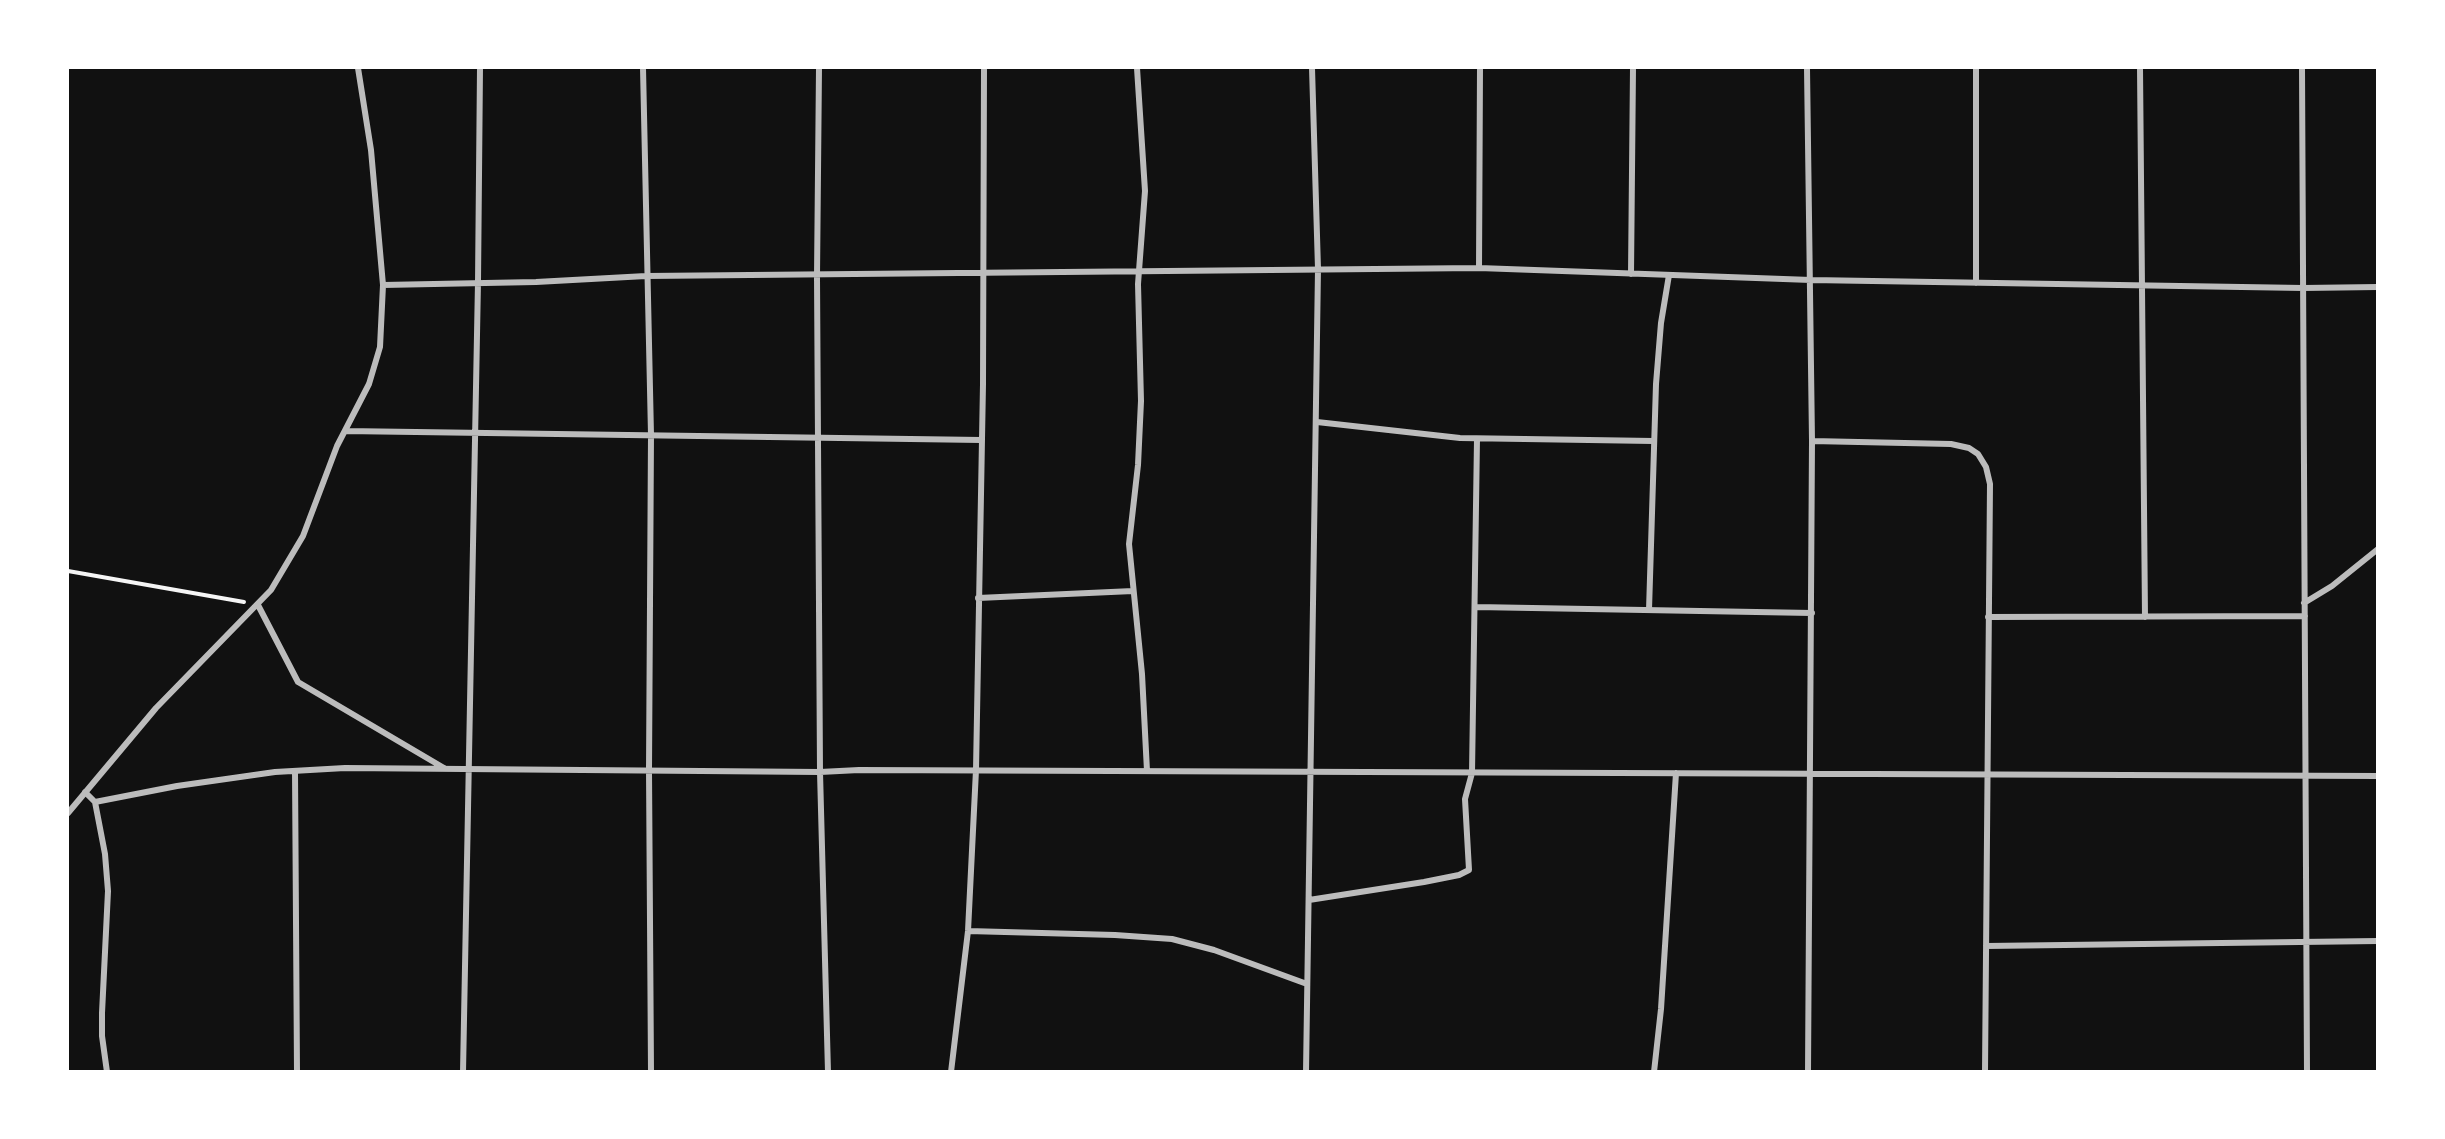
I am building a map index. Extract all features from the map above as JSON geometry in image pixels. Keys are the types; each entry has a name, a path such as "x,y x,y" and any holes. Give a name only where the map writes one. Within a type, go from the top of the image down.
{"street":[{"path":"68,813 156,708 258,605 276,583 303,536 330,464 369,384 375,366 383,316 383,285 371,150 358,68"},
{"path":"463,1071 470,768 480,68"},
{"path":"643,68 651,435 649,770 651,1071"},
{"path":"819,68 817,276 820,771 828,1071"},
{"path":"951,1071 968,931 976,770 984,374 984,68"},
{"path":"1137,68 1145,191 1142,247 1138,271 1141,401 1138,465 1129,544 1142,674 1147,771"},
{"path":"1306,1071 1318,269 1312,68"},
{"path":"1479,268 1480,68"},
{"path":"1631,274 1633,68"},
{"path":"1807,68 1812,441 1808,1071"},
{"path":"1976,68 1976,283"},
{"path":"2140,68 2145,617"},
{"path":"2302,68 2307,1071"},
{"path":"383,285 536,282 646,276 1479,268 1811,280 2303,288 2378,287"},
{"path":"1649,610 1653,441 1658,349 1670,276"},
{"path":"1317,422 1382,431 1477,439 1653,441"},
{"path":"345,431 981,440"},
{"path":"1309,900 1424,882 1468,871 1470,864 1465,799 1472,773 1477,439"},
{"path":"1812,441 1951,444 1969,448 1978,454 1986,467 1990,484 1985,1071"},
{"path":"2304,603 2332,586 2378,549"},
{"path":"978,598 1133,591"},
{"path":"258,605 298,682 444,768"},
{"path":"1476,607 1812,613"},
{"path":"1988,617 2305,616"},
{"path":"95,802 177,786 295,771 345,768 2378,776"},
{"path":"295,771 297,1071"},
{"path":"1654,1071 1676,773"},
{"path":"85,792 95,802 105,854 108,891 102,1013 102,1036 107,1071"},
{"path":"968,931 1115,934 1172,939 1214,950 1307,984"},
{"path":"1986,946 2378,941"}],"path":[{"path":"68,571 258,605"}]}
